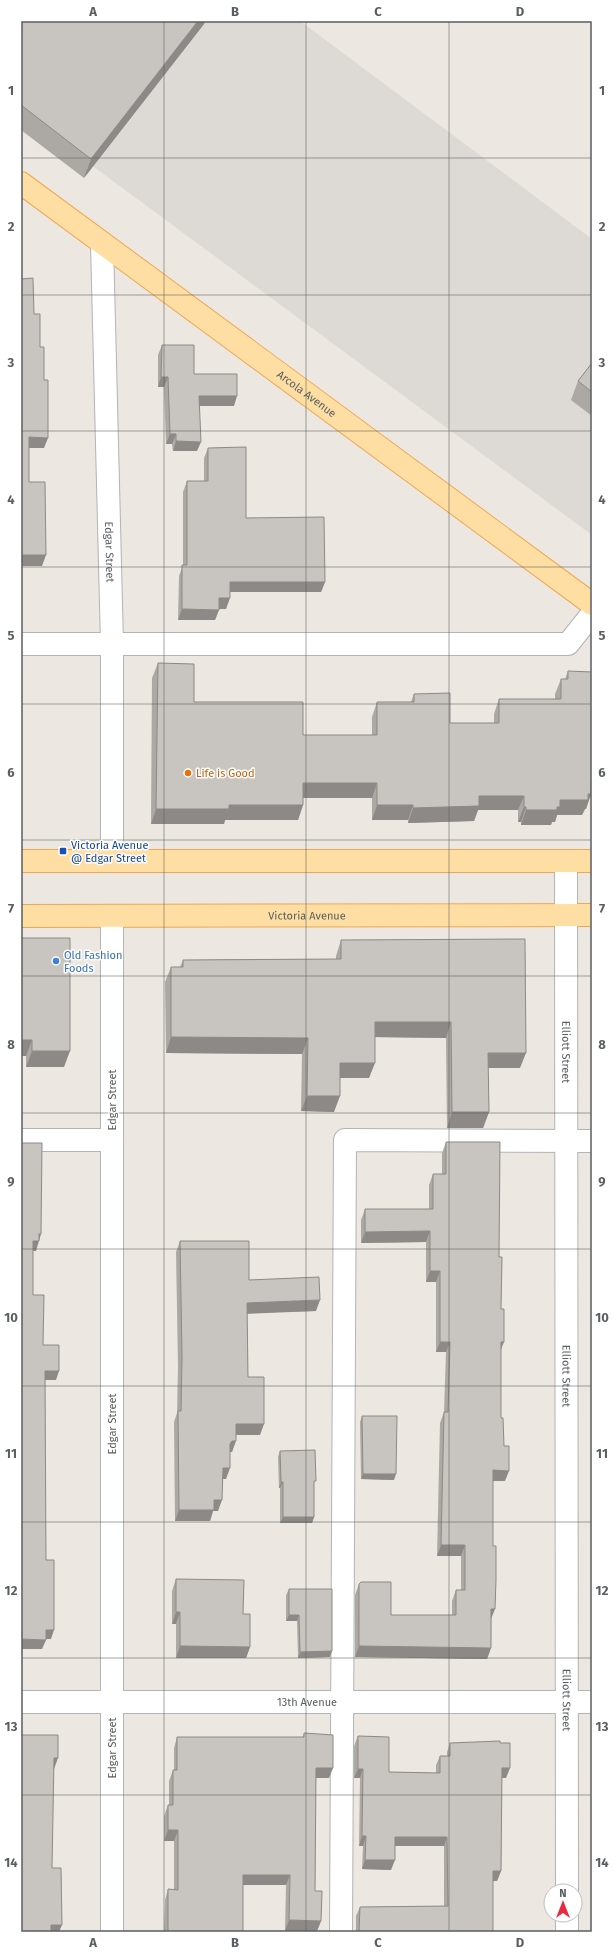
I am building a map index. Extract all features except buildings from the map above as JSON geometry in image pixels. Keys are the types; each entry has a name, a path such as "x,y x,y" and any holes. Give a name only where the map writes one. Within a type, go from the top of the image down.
{"main road":[{"name":"Arcola Avenue","path":"21,183 592,604"},
{"path":"21,861 592,861"},
{"name":"Victoria Avenue","path":"21,916 592,915"}],"street":[{"name":"Edgar Street","path":"102,243 112,644 112,861"},
{"path":"21,644 568,644 592,614"},
{"name":"Elliott Street","path":"566,861 567,1883"},
{"name":"Edgar Street","path":"112,916 112,1932"},
{"path":"21,1140 112,1140"},
{"path":"342,1932 344,1140 592,1141"},
{"name":"13th Avenue","path":"21,1702 592,1702"}],"shaded area":[{"path":"21,21 300,21 592,239 592,535 21,113"}],"place":[{"name":"Life is Good","path":"188,773"},
{"name":"Victoria Avenue @ Edgar Street","path":"63,851"},
{"name":"Old Fashion Foods","path":"56,961"}]}
